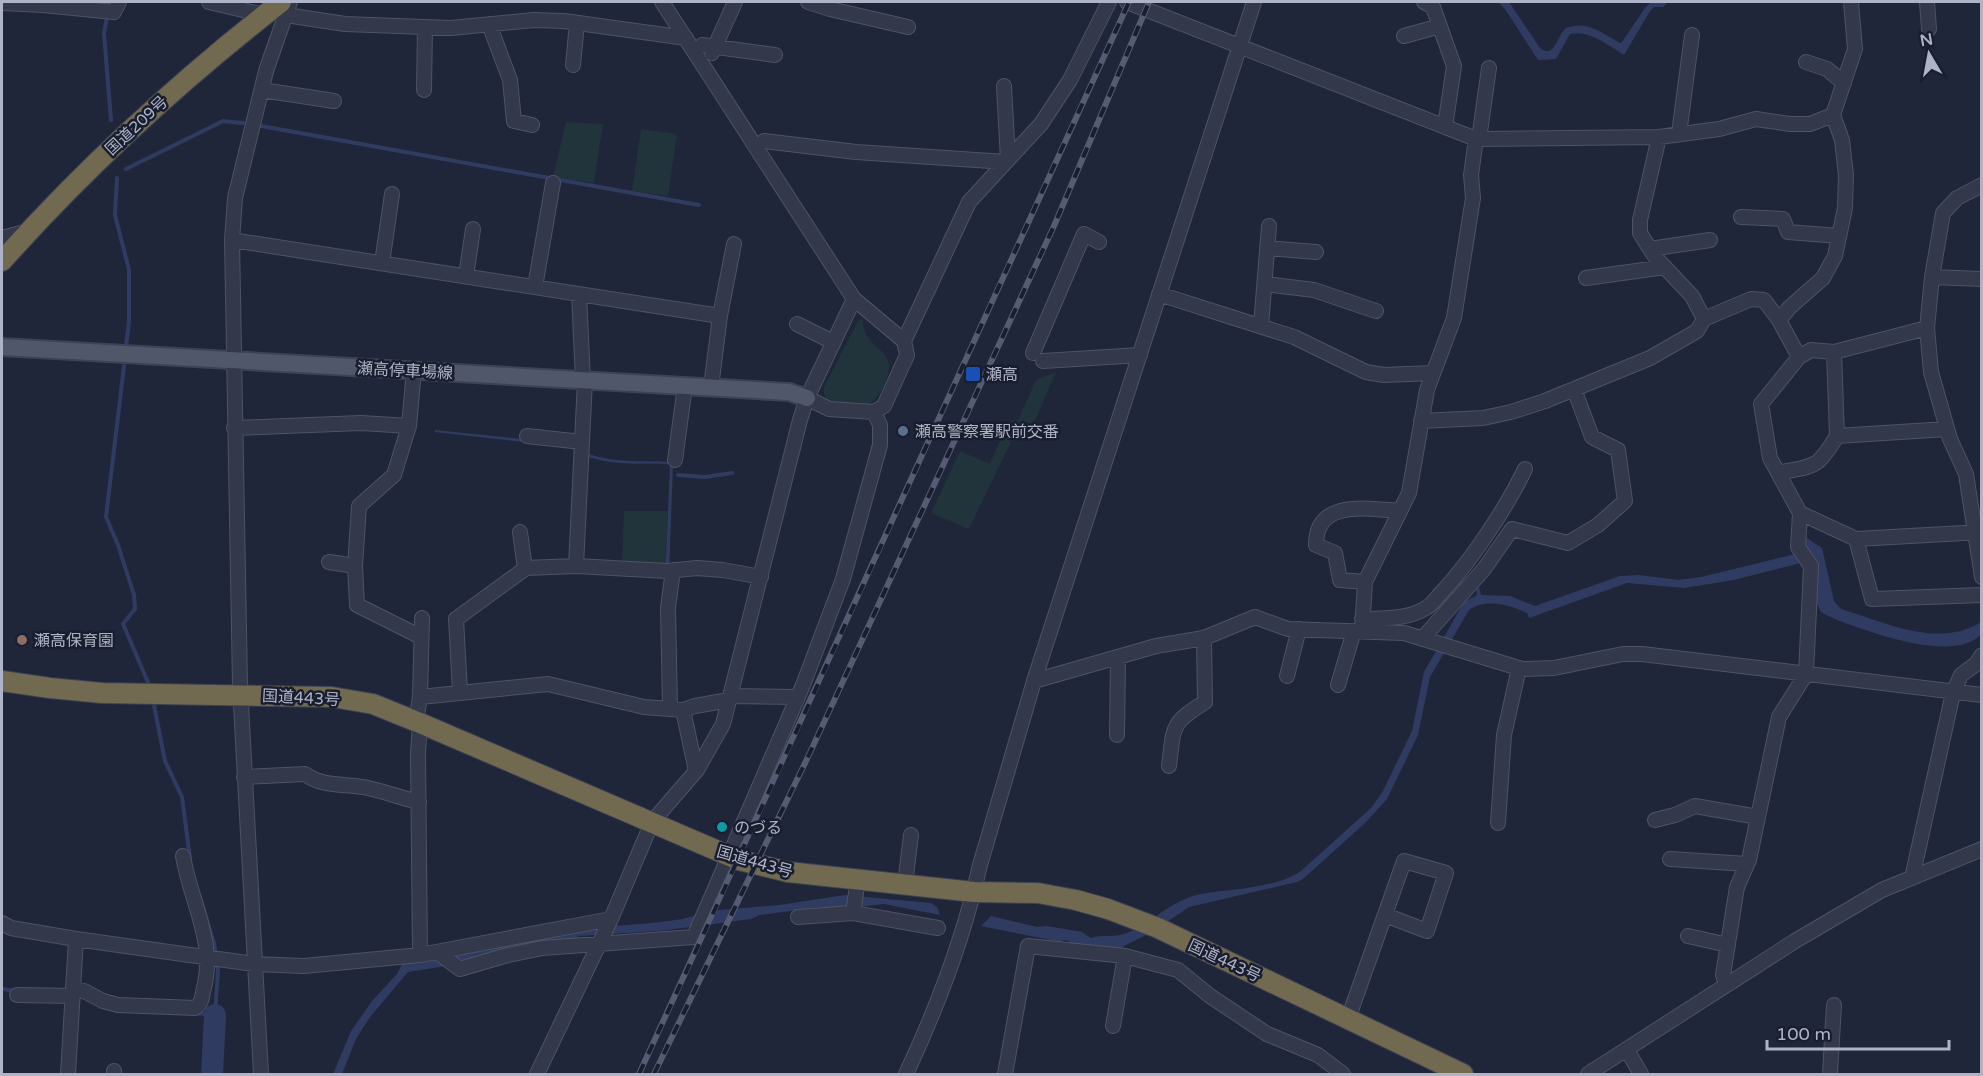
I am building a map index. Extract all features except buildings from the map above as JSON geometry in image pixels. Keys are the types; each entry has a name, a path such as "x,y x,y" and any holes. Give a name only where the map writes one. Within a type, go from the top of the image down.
{"highway":[{"name":"国道209号","path":"2,261 131,128 224,46 264,15 285,6"},
{"name":"国道443号","path":"2,681 60,689 153,694 332,697 373,704 728,856 788,872 974,892 1038,893 1108,909 1158,928 1463,1074"}],"main road":[{"name":"瀬高停車場線","path":"2,347 711,387 789,392 807,398"}],"street":[{"path":"2,3 43,4 114,12 119,2"},
{"path":"209,2 264,15"},
{"path":"662,2 854,299 904,341"},
{"path":"735,2 709,50 775,55"},
{"path":"808,2 908,27"},
{"path":"807,398 830,409 874,412 884,406 907,355 904,341 969,202 1041,124 1070,80 1109,2"},
{"path":"1127,2 1478,139 1659,137 1719,129 1756,119 1790,124 1810,124 1833,115"},
{"path":"906,1074 932,1020 974,892 1034,681 1254,2"},
{"path":"1424,2 1433,7 1454,66 1445,127"},
{"path":"1779,320 1790,307 1823,278 1834,256 1839,236 1845,208 1846,175 1842,140 1833,115 1854,49 1851,2"},
{"path":"1927,2 1929,29"},
{"path":"261,1074 240,695 232,240 235,198 285,6 345,24 452,28 534,20 577,23 686,38"},
{"path":"573,65 577,23"},
{"path":"489,24 510,80 514,121 532,125"},
{"path":"1404,36 1440,26"},
{"path":"424,90 425,27"},
{"path":"1679,134 1692,35"},
{"path":"1806,62 1827,69 1844,82"},
{"path":"1338,685 1359,627 1365,582 1409,493 1426,390 1454,318 1473,198 1471,175 1489,68"},
{"path":"1004,86 1007,161"},
{"path":"262,90 334,101"},
{"path":"1659,137 1640,233 1650,249 1692,296 1704,320"},
{"path":"764,141 855,152 1007,161"},
{"path":"535,287 553,183"},
{"path":"1982,185 1957,198 1943,213 1932,277 1927,328 1931,372 1947,429 1966,474 1979,532 1982,577"},
{"path":"382,263 392,194"},
{"path":"1741,217 1783,219 1788,232 1839,236"},
{"path":"1261,326 1269,226"},
{"path":"466,276 473,229"},
{"path":"2,238 29,231"},
{"path":"1100,242 1084,234 1038,357 1140,355"},
{"path":"232,240 720,316"},
{"path":"1650,249 1710,240"},
{"path":"711,387 720,316 734,244"},
{"path":"1268,248 1316,252"},
{"path":"1586,278 1665,267"},
{"path":"1932,277 1982,279"},
{"path":"1265,284 1314,290 1376,310"},
{"path":"576,566 584,380 579,294"},
{"path":"1159,294 1294,337 1366,372 1384,375 1433,373"},
{"path":"537,1074 611,919 652,822 696,771 709,753 723,724 800,420 807,398 854,299"},
{"path":"1421,421 1483,418 1511,412 1574,389 1650,358 1697,331 1704,320 1751,299 1764,300 1779,320 1799,357"},
{"path":"797,324 833,342"},
{"path":"1726,984 1723,975 1737,887 1747,864 1779,717 1806,674 1811,566 1798,547 1800,513 1770,458 1761,404 1799,357 1811,350 1834,352 1927,328"},
{"path":"1778,473 1815,466 1823,459 1838,436 1834,352"},
{"path":"414,370 409,426 394,475 359,506 355,566 357,605 421,637"},
{"path":"675,460 685,386"},
{"path":"1422,639 1484,569 1512,529 1568,543 1598,525 1625,501 1618,450 1592,437 1574,389"},
{"path":"437,952 460,969 542,948 694,937 797,697 843,579 880,444 879,425 874,412"},
{"path":"234,428 361,423 409,426"},
{"path":"1838,436 1947,429"},
{"path":"527,436 582,442"},
{"path":"1359,627 1402,618 1428,608 1455,579 1516,487 1524,469"},
{"path":"1365,582 1340,580 1335,553 1316,544 1316,534 1326,517 1350,508 1400,512"},
{"path":"1800,513 1856,539 1979,532"},
{"path":"520,532 525,569"},
{"path":"1856,539 1872,599 1982,595"},
{"path":"330,562 355,566"},
{"path":"460,692 456,619 525,569 576,566 673,570 697,568 761,577"},
{"path":"673,570 668,608 677,709 696,771"},
{"path":"1034,681 1156,646 1204,638 1256,617 1288,629 1359,627 1404,633 1519,668 1554,668 1623,654 1642,654 1982,695"},
{"path":"420,955 418,722 422,618"},
{"path":"1287,676 1299,629"},
{"path":"1169,766 1174,729 1182,717 1205,702 1204,638"},
{"path":"1912,878 1953,693 1961,675 1976,664 1982,655"},
{"path":"1117,735 1118,657"},
{"path":"1498,823 1504,735 1519,668"},
{"path":"420,696 548,684 644,707 677,709 730,698 797,697"},
{"path":"244,777 305,774 315,782 363,787 419,802"},
{"path":"1655,820 1676,815 1695,806 1758,816"},
{"path":"904,885 910,835"},
{"path":"1588,1074 1726,984 1882,890 1982,849"},
{"path":"17,995 84,991 118,1005 195,1008 200,1005 205,986 208,957 201,916 192,899 183,856"},
{"path":"1670,859 1747,864"},
{"path":"1348,1018 1404,861 1446,873 1427,932 1385,915"},
{"path":"852,913 858,879"},
{"path":"798,918 852,913 938,928"},
{"path":"2,923 11,928 76,939 254,964 303,966 420,955 611,919"},
{"path":"1688,936 1728,945"},
{"path":"68,1074 76,939"},
{"path":"1005,1074 1028,946 1125,956 1178,970 1210,996 1267,1034 1318,1055 1343,1074"},
{"path":"1113,1026 1125,956"},
{"path":"1830,1074 1834,1005"},
{"path":"1627,1050 1641,1074"}],"shaded area":[{"path":"566,122 603,124 594,183 553,177"},
{"path":"641,129 677,134 668,196 632,191"},
{"path":"859,319 863,320 867,335 888,361 889,367 883,387 873,401 866,404 828,400 824,387"},
{"path":"1056,372 1028,437 1011,442 969,529 931,513 960,451 990,464 1008,421 1018,420 1036,380"},
{"path":"624,511 668,511 666,567 622,564"}],"water":[{"path":"1498,2 1509,2 1540,48 1549,51 1566,28 1575,26 1587,26 1620,43 1651,2 1668,2 1663,7 1654,7 1650,11 1624,55 1598,39 1577,33 1570,34 1556,59 1538,60"},
{"path":"435,430 571,444 594,455 619,460 671,462 673,465 666,656 662,655 670,464 617,463 592,458 569,447 435,432"},
{"path":"1805,537 1822,548 1834,601 1841,609 1893,626 1930,633 1965,630 1981,622 1981,634 1968,643 1930,646 1864,630 1830,617 1821,612 1816,601 1814,558 1811,556 1805,562 1734,580 1684,588 1627,583 1529,618 1527,613 1506,605 1476,606 1469,610 1430,677 1418,735 1387,799 1365,823 1303,879 1189,907 1121,950 1069,943 1063,940 1061,942 981,926 991,916 1037,927 1047,926 1082,932 1091,938 1118,935 1136,929 1188,898 1277,882 1301,871 1371,808 1383,791 1412,731 1424,672 1464,602 1477,595 1474,581 1477,581 1481,595 1510,596 1535,606 1620,576 1639,575 1679,580 1701,577 1795,554"},
{"path":"845,895 931,903 937,907 940,915 884,904 821,907 660,931 578,936 575,942 573,939 532,945 464,960 464,963 408,972 370,1017 356,1039 342,1074 333,1074 351,1031 372,1001 397,974 402,964 588,928 652,923 683,919 708,911 779,905"}],"waterway":[{"path":"110,2 104,33 111,120"},
{"path":"126,169 223,121 243,123"},
{"path":"261,126 699,205"},
{"path":"117,178 115,215 129,270 129,322 126,346"},
{"path":"124,366 106,517 118,545 134,595 135,609 123,624 150,687"},
{"path":"678,475 705,477 732,473"},
{"path":"153,700 165,761 182,797 190,858"},
{"path":"196,1013 215,1015 218,970 214,943 200,897"},
{"path":"2,989 16,991"},
{"path":"212,1074 215,1015"}],"railway":[{"path":"639,1074 1129,2"},
{"path":"654,1074 807,759 1054,226 1149,2"}],"place":[{"name":"瀬高","path":"973,374"},
{"name":"瀬高警察署駅前交番","path":"903,431"},
{"name":"瀬高保育園","path":"22,640"},
{"name":"のづる","path":"722,827"}]}
